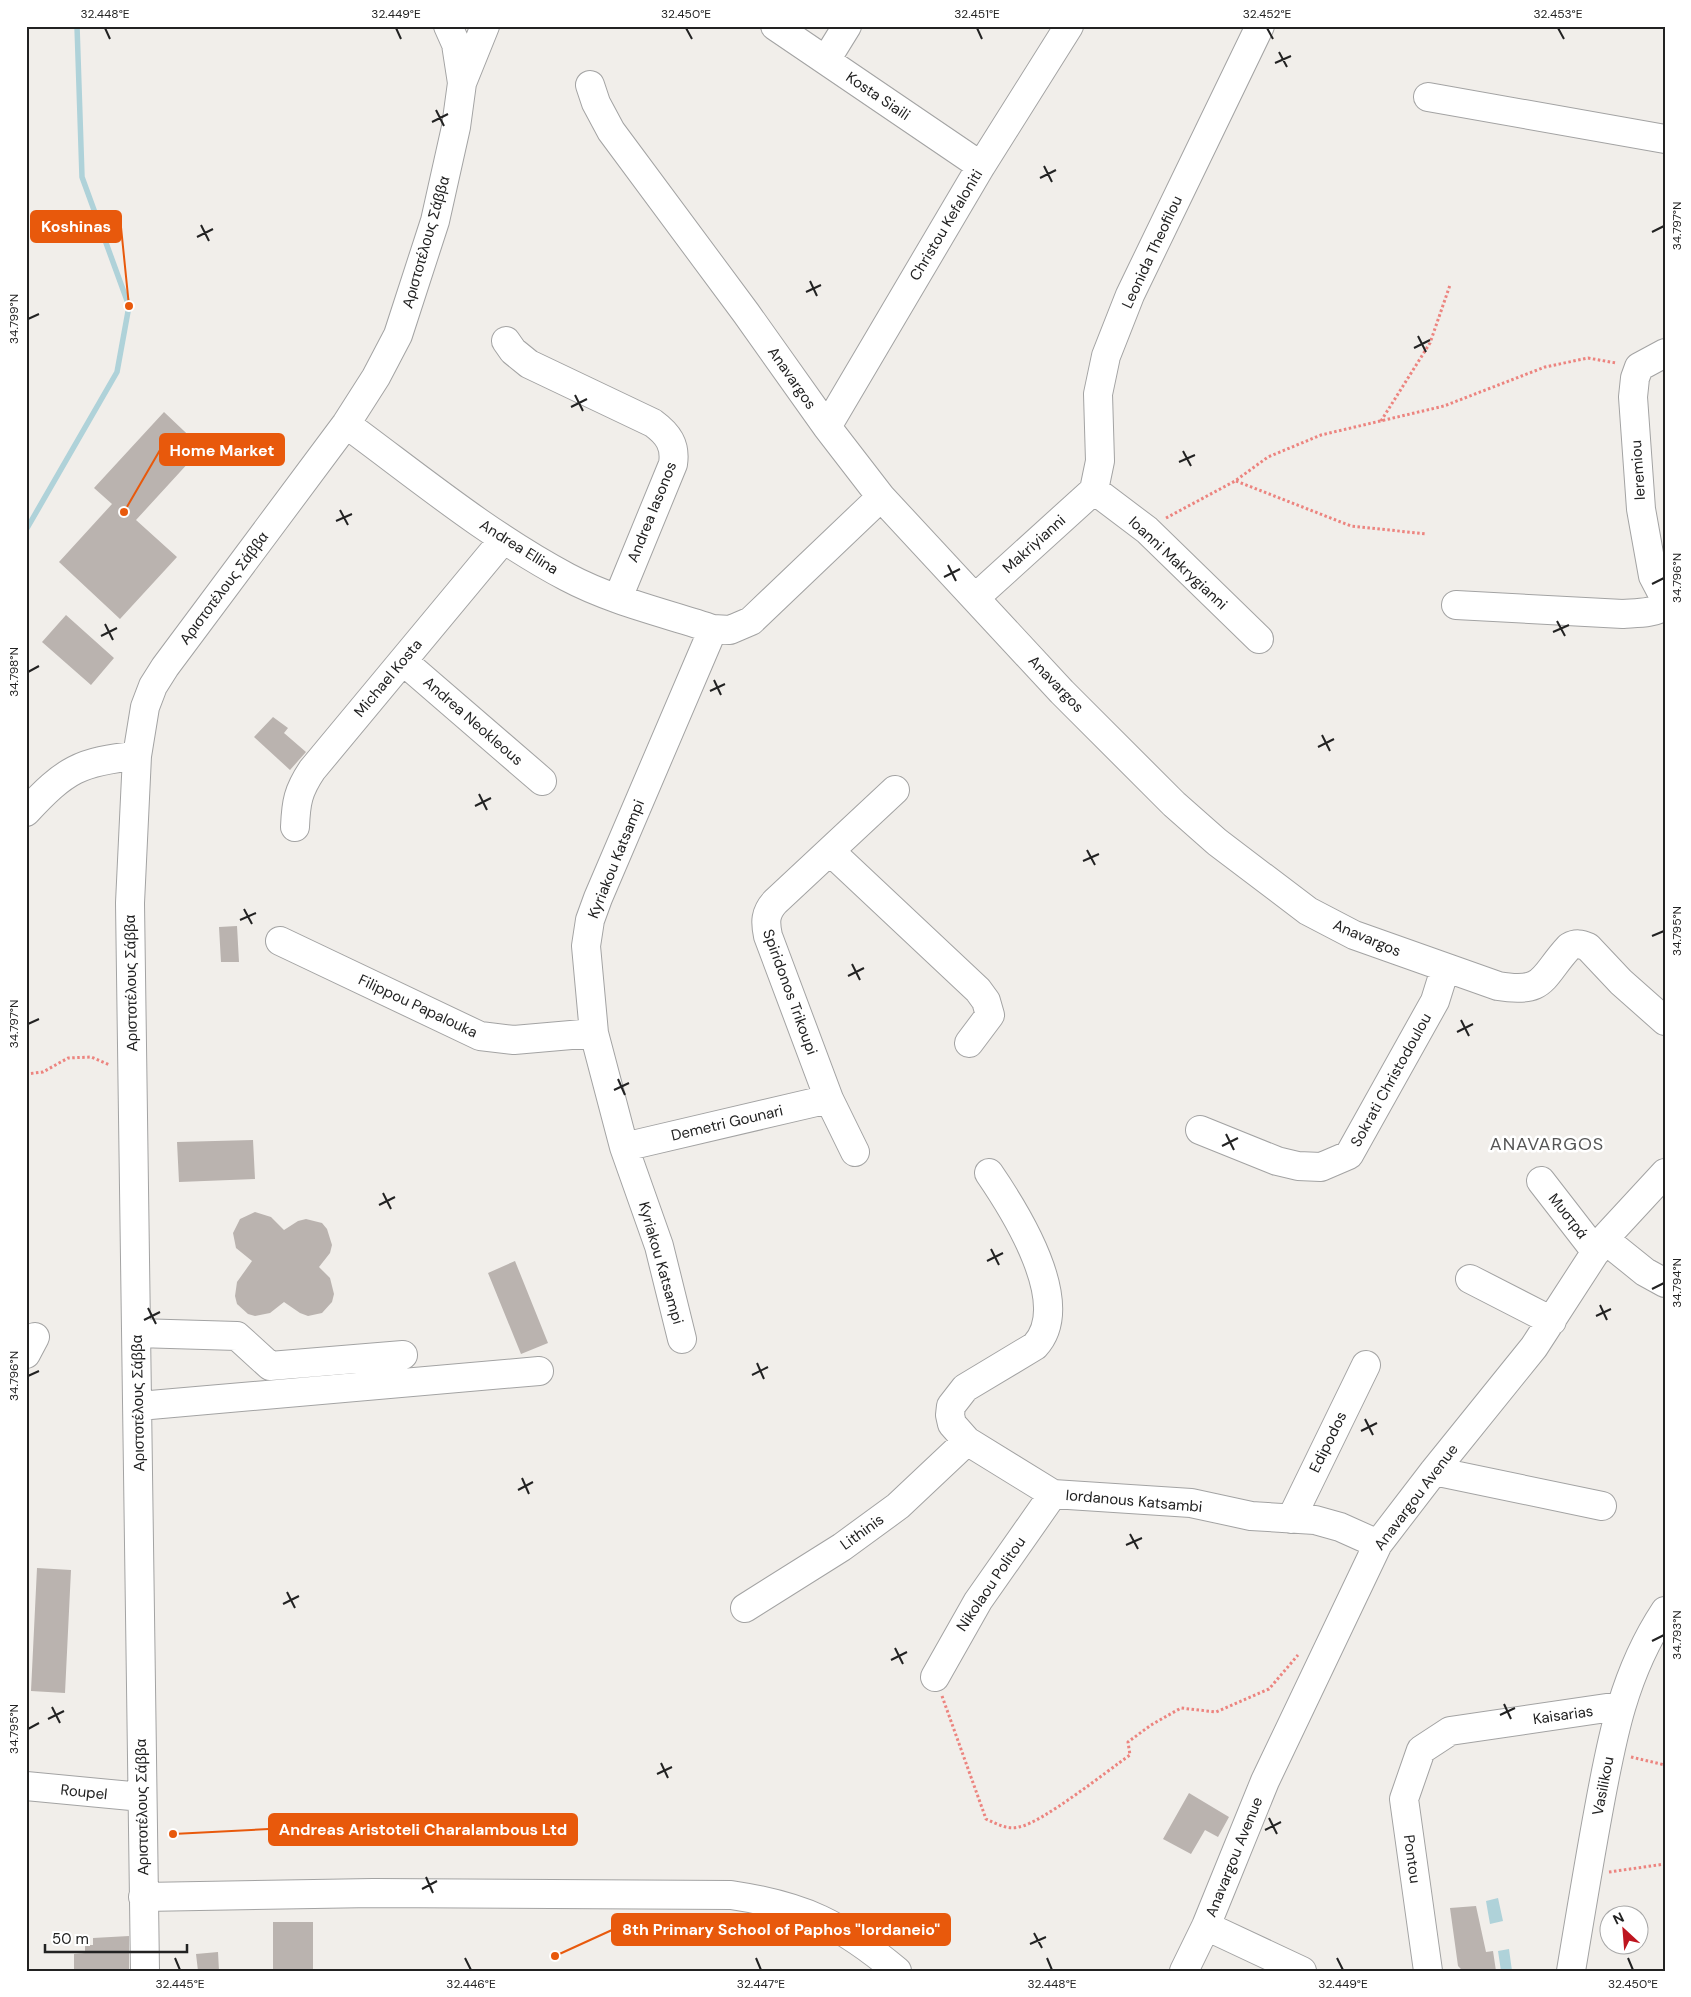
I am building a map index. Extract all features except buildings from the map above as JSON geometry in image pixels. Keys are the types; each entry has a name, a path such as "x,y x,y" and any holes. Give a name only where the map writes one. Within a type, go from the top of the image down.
{"street":[{"name":"Αριστοτέλους Σάββα","path":"448,26 456,44 462,83"},
{"path":"462,26 478,26"},
{"name":"Αριστοτέλους Σάββα","path":"145,1971 139,1406 130,902 137,756 145,707 153,686 346,424 376,376 398,335 435,221 456,127 462,83 485,26"},
{"name":"Kosta Siaili","path":"776,26 981,166"},
{"path":"826,60 847,26"},
{"name":"Christou Kefaloniti","path":"827,427 981,166 1069,26"},
{"name":"Leonida Theofilou","path":"1094,490 1100,461 1098,394 1106,356 1130,295 1260,26"},
{"name":"Anavargos","path":"590,85 596,103 611,131 746,313 827,427 881,497 1062,692 1174,804 1217,842 1308,911 1354,935 1445,969 1498,986 1518,990 1540,984 1569,947 1582,944 1588,947 1621,982 1665,1021"},
{"path":"1428,97 1665,139"},
{"name":"Andrea Iasonos","path":"506,341 513,351 529,364 653,423 664,431 672,443 675,454 673,464 618,598"},
{"path":"1639,367 1665,353"},
{"name":"Ieremiou","path":"1639,367 1635,378 1633,397 1641,509 1653,576 1665,599"},
{"name":"Andrea Ellina","path":"346,424 503,540 567,577 618,598 713,630"},
{"name":"Ioanni Makrygianni","path":"1094,490 1147,530 1259,639"},
{"name":"Makriyianni","path":"974,598 1094,490"},
{"path":"713,630 730,630 751,621 881,497"},
{"name":"Michael Kosta","path":"295,827 296,804 301,787 312,770 503,540"},
{"path":"1456,604 1623,614 1643,613 1665,605"},
{"name":"Kyriakou Katsampi","path":"682,1339 659,1246 624,1147 594,1033 586,946 590,920 713,630"},
{"name":"Andrea Neokleous","path":"403,660 542,781"},
{"path":"26,812 64,776 83,765 102,759 137,756"},
{"name":"Spiridonos Trikoupi","path":"855,1152 830,1099 768,936 765,922 767,910 895,790"},
{"path":"830,851 978,990 986,1001 990,1014 969,1043"},
{"name":"Filippou Papalouka","path":"280,941 480,1036 514,1040 594,1033"},
{"name":"Sokrati Christodoulou","path":"1200,1130 1277,1161 1298,1166 1322,1167 1349,1155 1435,1001 1445,969"},
{"name":"Demetri Gounari","path":"624,1147 830,1099"},
{"name":"Iordanous Katsambi","path":"989,1173 1015,1211 1029,1240 1041,1270 1048,1317 1046,1328 1035,1346 980,1377 957,1396 951,1406 952,1424 967,1441 1053,1494 1191,1503 1251,1516 1315,1520 1340,1527 1378,1544"},
{"name":"Anavargou Avenue","path":"1184,1971 1206,1926 1265,1781 1378,1544 1534,1347 1600,1245 1665,1173"},
{"name":"Μυστρά","path":"1541,1181 1600,1245 1665,1283"},
{"path":"1470,1279 1552,1321"},
{"path":"137,1333 237,1336 270,1366 402,1355"},
{"name":"Edipodos","path":"1291,1519 1366,1365"},
{"path":"139,1406 539,1371"},
{"name":"Lithinis","path":"745,1608 842,1546 898,1506 967,1441"},
{"path":"1434,1471 1602,1506"},
{"name":"Nikolaou Politou","path":"935,1677 978,1602 1053,1494"},
{"name":"Vasilikou","path":"1571,1971 1609,1750 1620,1706 1632,1670 1651,1632 1665,1611"},
{"name":"Kaisarias","path":"1421,1750 1450,1731 1620,1706"},
{"name":"Pontou","path":"1421,1750 1404,1799 1428,1971"},
{"name":"Roupel","path":"26,1786 142,1798"},
{"path":"143,1897 373,1893 731,1895 798,1908 831,1923 897,1971"},
{"path":"1206,1926 1302,1971"}],"path":[{"path":"1381,422 1430,343 1450,285"},
{"path":"1147,530 1184,507 1235,481 1268,457 1321,434 1381,422 1444,406 1545,367 1588,358 1639,367"},
{"path":"1235,481 1351,526 1427,534"},
{"path":"26,1074 42,1072 68,1058 91,1057 132,1074"},
{"path":"935,1677 986,1819 1002,1827 1020,1828 1066,1800 1130,1755 1128,1742 1150,1725 1182,1708 1216,1712 1269,1689 1302,1652"},
{"path":"1609,1750 1655,1764 1665,1765"},
{"path":"1586,1876 1665,1864"}],"water":[{"path":"1498,1898 1503,1921 1490,1924 1486,1901"},
{"path":"1509,1949 1512,1971 1501,1971 1498,1951"}],"waterway":[{"path":"26,530 117,372 129,306 82,177 77,26"}],"place":[{"name":"Koshinas","path":"129,306"},
{"name":"Home Market","path":"124,512"},
{"name":"Andreas Aristoteli Charalambous Ltd","path":"173,1834"},
{"name":"8th Primary School of Paphos \"Iordaneio\"","path":"555,1956"}],"district":[{"name":"ANAVARGOS","path":"1547,1144"}]}
